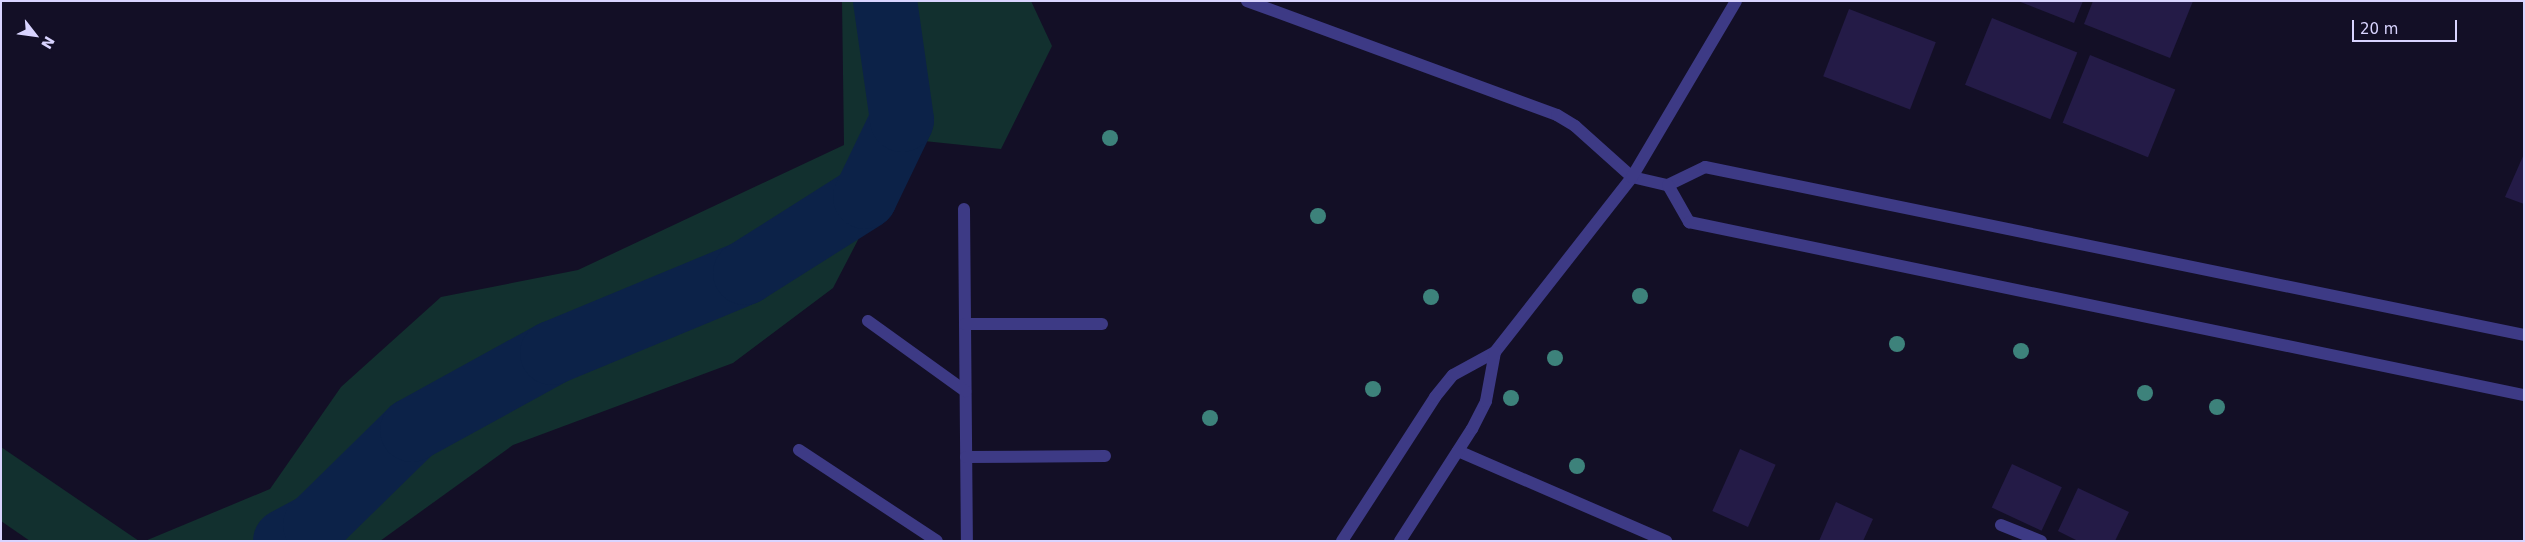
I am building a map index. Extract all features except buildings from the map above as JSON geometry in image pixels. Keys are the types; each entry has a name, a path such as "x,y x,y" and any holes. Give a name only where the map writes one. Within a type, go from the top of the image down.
{"street":[{"path":"1248,1 1520,99 1557,115 1575,126 1632,177 1668,185 1706,167 2524,335"},
{"path":"1342,541 1441,390 1453,375 1495,352 1632,177 1736,1"},
{"path":"1668,185 1689,222 2524,395"},
{"path":"964,210 967,541"},
{"path":"868,321 965,391"},
{"path":"965,324 1102,324"},
{"path":"1400,541 1458,451 1486,401 1495,352"},
{"path":"800,450 937,541"},
{"path":"1458,451 1666,541"},
{"path":"966,458 1105,456"},
{"path":"2001,524 2041,541"}],"green space":[{"path":"842,1 1031,1 1052,46 1001,149 924,141 899,161 833,288 733,363 513,445 380,541 145,541 270,489 341,387 441,297 578,270 844,145"},
{"path":"1,447 139,541 30,541 1,521"}],"waterway":[{"path":"285,541 315,525 412,430 552,353 745,273 865,197 902,120 885,1"}]}
